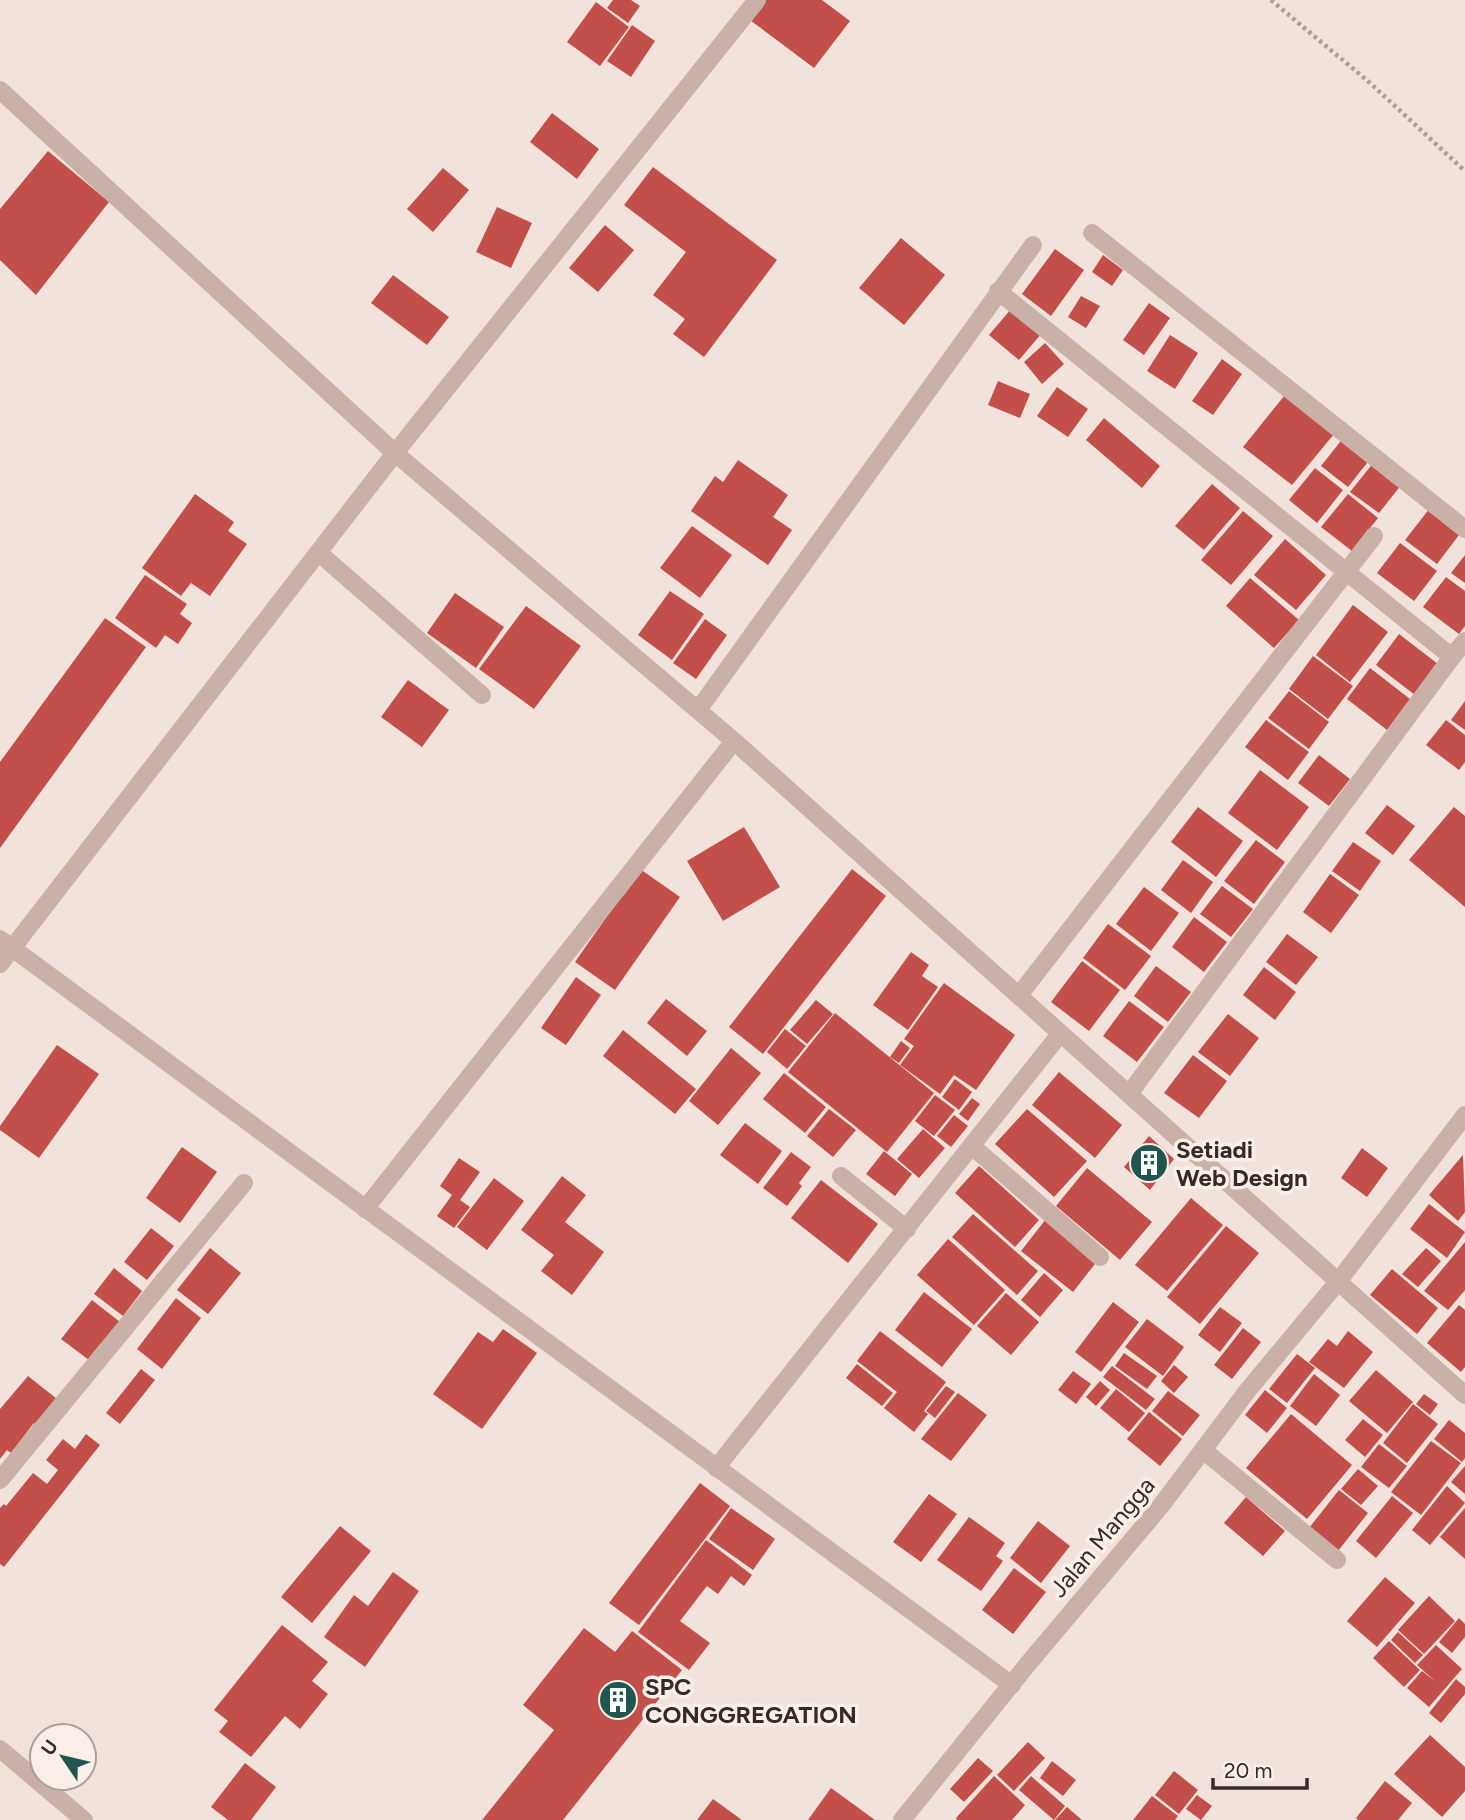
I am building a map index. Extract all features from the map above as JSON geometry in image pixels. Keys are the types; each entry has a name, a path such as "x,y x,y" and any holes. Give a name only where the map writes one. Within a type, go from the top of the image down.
{"street":[{"path":"0,964 6,944 757,0"},
{"path":"0,90 395,453 734,741 1020,994 1060,1034 1465,1395"},
{"path":"1091,233 1465,529"},
{"path":"698,710 1033,245"},
{"path":"998,291 1452,657"},
{"path":"1020,994 1374,536"},
{"path":"319,553 482,695"},
{"path":"1129,1094 1465,641"},
{"path":"365,1209 734,741"},
{"path":"6,944 1012,1685"},
{"path":"716,1468 1060,1034"},
{"name":"Jalan Mangga","path":"902,1820 1160,1507 1337,1283 1465,1115"},
{"path":"973,1147 1100,1258"},
{"path":"841,1176 907,1229"},
{"path":"0,1480 244,1183"},
{"path":"1203,1450 1337,1560"},
{"path":"0,1749 84,1820"}],"path":[{"path":"1270,0 1369,82 1465,171"}],"building":[{"path":"613,0 631,0 640,6 628,23 607,8"},
{"path":"759,0 822,0 850,21 814,68 746,17"},
{"path":"596,2 629,27 600,66 567,42"},
{"path":"632,25 655,41 631,77 607,61"},
{"path":"552,113 599,149 577,179 530,142"},
{"path":"48,151 109,202 36,295 0,260 0,209"},
{"path":"653,167 777,260 704,357 673,334 685,319 653,295 686,252 624,205"},
{"path":"443,168 469,190 433,232 407,209"},
{"path":"497,207 532,223 511,268 476,252"},
{"path":"605,225 634,250 598,292 569,268"},
{"path":"901,238 945,275 904,325 859,288"},
{"path":"1055,249 1084,270 1051,316 1022,294"},
{"path":"1103,255 1123,270 1112,286 1092,272"},
{"path":"393,275 449,317 427,345 371,303"},
{"path":"1081,296 1100,306 1086,328 1068,317"},
{"path":"1149,303 1170,318 1144,355 1123,340"},
{"path":"1011,309 1041,334 1019,360 989,335"},
{"path":"1170,335 1198,353 1175,389 1147,371"},
{"path":"1045,343 1064,364 1042,384 1024,362"},
{"path":"1222,359 1242,374 1213,415 1192,401"},
{"path":"998,381 1030,394 1020,418 988,405"},
{"path":"1057,387 1088,409 1068,437 1037,416"},
{"path":"1285,395 1334,434 1292,485 1243,447"},
{"path":"1104,418 1160,466 1142,488 1086,440"},
{"path":"1344,437 1371,458 1348,487 1321,466"},
{"path":"738,460 788,495 773,517 792,530 768,565 691,511 715,476 723,482"},
{"path":"1374,462 1402,484 1379,513 1350,492"},
{"path":"1315,468 1343,490 1317,523 1289,500"},
{"path":"1212,484 1240,508 1204,550 1175,526"},
{"path":"195,494 234,522 228,531 247,544 210,596 191,583 181,596 142,568"},
{"path":"1348,494 1378,518 1352,551 1321,527"},
{"path":"1430,508 1462,531 1437,564 1405,540"},
{"path":"1243,511 1273,536 1231,585 1201,560"},
{"path":"692,526 732,555 700,598 660,568"},
{"path":"1285,539 1326,575 1296,610 1254,575"},
{"path":"1400,543 1437,571 1414,601 1377,573"},
{"path":"1465,555 1465,583 1451,573"},
{"path":"145,575 187,604 180,614 192,623 178,644 165,635 156,648 115,618"},
{"path":"1446,577 1465,591 1465,626 1459,634 1423,607"},
{"path":"1250,578 1299,620 1274,648 1226,606"},
{"path":"670,591 704,614 672,660 638,635"},
{"path":"455,593 504,627 476,668 427,633"},
{"path":"1353,605 1388,632 1350,682 1316,655"},
{"path":"526,606 581,646 534,709 479,669"},
{"path":"105,618 146,647 0,848 0,762"},
{"path":"705,619 727,635 696,679 673,663"},
{"path":"1399,634 1438,664 1415,695 1376,665"},
{"path":"1313,656 1353,686 1328,719 1289,689"},
{"path":"1370,668 1410,699 1387,730 1347,699"},
{"path":"408,680 449,710 422,747 381,717"},
{"path":"1289,691 1329,722 1309,749 1268,718"},
{"path":"1465,701 1465,730 1451,720"},
{"path":"1266,720 1309,752 1288,780 1245,747"},
{"path":"1446,720 1465,735 1465,762 1459,770 1426,745"},
{"path":"1319,755 1350,779 1329,806 1298,783"},
{"path":"1260,770 1309,807 1277,850 1228,813"},
{"path":"1387,805 1415,826 1393,855 1365,833"},
{"path":"1198,807 1243,841 1216,877 1171,842"},
{"path":"1454,807 1465,816 1465,907 1409,860"},
{"path":"744,827 780,887 723,921 687,861"},
{"path":"1256,840 1285,862 1254,904 1224,881"},
{"path":"1353,842 1381,861 1360,891 1332,871"},
{"path":"1183,860 1213,882 1191,913 1161,890"},
{"path":"640,869 680,897 615,990 575,962"},
{"path":"852,869 886,896 763,1054 729,1027"},
{"path":"1330,874 1359,895 1331,933 1303,912"},
{"path":"1222,886 1253,909 1231,937 1200,914"},
{"path":"1144,887 1179,913 1151,951 1116,924"},
{"path":"1194,917 1227,942 1204,972 1172,947"},
{"path":"1108,924 1151,956 1125,990 1083,958"},
{"path":"1287,934 1318,957 1296,985 1266,962"},
{"path":"911,952 929,965 922,976 938,987 908,1030 873,1005"},
{"path":"1082,961 1120,990 1089,1031 1051,1002"},
{"path":"1156,966 1191,992 1168,1022 1134,996"},
{"path":"1264,967 1296,992 1275,1020 1243,995"},
{"path":"576,977 601,995 566,1045 541,1028"},
{"path":"944,983 1015,1035 976,1090 954,1075 940,1094 900,1065 914,1046 904,1039"},
{"path":"666,999 707,1031 687,1056 647,1023"},
{"path":"816,1000 833,1014 807,1044 790,1030"},
{"path":"1129,1001 1164,1027 1137,1062 1103,1036"},
{"path":"835,1013 934,1093 887,1152 788,1072"},
{"path":"1228,1014 1259,1038 1230,1076 1198,1052"},
{"path":"785,1029 806,1046 787,1069 767,1052"},
{"path":"623,1030 696,1089 675,1114 603,1056"},
{"path":"901,1041 910,1048 899,1063 890,1057"},
{"path":"57,1045 99,1074 39,1158 0,1130 0,1126"},
{"path":"731,1048 761,1073 718,1125 689,1101"},
{"path":"1193,1055 1227,1081 1199,1118 1164,1093"},
{"path":"1059,1072 1122,1125 1095,1158 1032,1105"},
{"path":"784,1073 826,1107 805,1133 763,1099"},
{"path":"955,1079 972,1092 959,1110 942,1097"},
{"path":"935,1095 955,1110 934,1136 915,1121"},
{"path":"972,1098 980,1104 968,1121 959,1114"},
{"path":"829,1109 856,1130 833,1157 807,1136"},
{"path":"1027,1109 1087,1161 1054,1197 995,1144"},
{"path":"954,1115 968,1126 951,1147 937,1136"},
{"path":"745,1123 782,1151 758,1184 720,1155"},
{"path":"923,1129 945,1148 919,1178 897,1159"},
{"name":"Setiadi Web Design","path":"1149,1136 1174,1159 1150,1190 1124,1167"},
{"path":"182,1147 217,1172 180,1223 146,1198"},
{"path":"1362,1148 1388,1168 1367,1197 1341,1178"},
{"path":"884,1151 912,1174 895,1196 866,1174"},
{"path":"791,1152 811,1167 799,1183 802,1186 787,1206 763,1188"},
{"path":"1463,1155 1465,1212 1458,1221 1429,1195"},
{"path":"459,1158 480,1172 460,1200 470,1207 454,1228 437,1216 452,1195 440,1186"},
{"path":"979,1166 1039,1220 1015,1247 955,1193"},
{"path":"1087,1168 1152,1222 1120,1260 1056,1206"},
{"path":"562,1176 586,1195 565,1222 604,1252 572,1295 541,1271 554,1255 521,1230"},
{"path":"494,1178 524,1201 487,1250 457,1227"},
{"path":"821,1180 878,1224 848,1263 791,1218"},
{"path":"1191,1198 1223,1225 1167,1291 1135,1265"},
{"path":"1429,1204 1465,1232 1447,1258 1410,1229"},
{"path":"973,1214 1038,1271 1017,1295 952,1237"},
{"path":"1046,1219 1098,1260 1073,1292 1021,1251"},
{"path":"1226,1226 1259,1253 1200,1324 1167,1297"},
{"path":"151,1228 174,1246 147,1280 124,1262"},
{"path":"948,1239 1005,1290 974,1325 917,1275"},
{"path":"1465,1242 1465,1290 1448,1310 1424,1291"},
{"path":"210,1248 241,1273 208,1314 177,1290"},
{"path":"1426,1248 1441,1261 1418,1287 1402,1274"},
{"path":"114,1268 142,1291 123,1316 94,1294"},
{"path":"1392,1269 1438,1308 1417,1334 1370,1295"},
{"path":"1044,1273 1063,1290 1040,1317 1021,1300"},
{"path":"924,1292 972,1329 942,1367 895,1330"},
{"path":"1006,1293 1039,1322 1011,1355 977,1326"},
{"path":"176,1298 201,1318 162,1369 137,1349"},
{"path":"92,1300 120,1322 89,1360 61,1339"},
{"path":"1113,1302 1139,1322 1101,1372 1075,1352"},
{"path":"1459,1305 1465,1310 1465,1367 1461,1372 1427,1343"},
{"path":"1220,1307 1242,1323 1220,1352 1198,1335"},
{"path":"1147,1319 1184,1347 1163,1376 1125,1347"},
{"path":"1243,1328 1261,1342 1232,1379 1214,1365"},
{"path":"503,1329 537,1353 482,1429 433,1394 478,1332 493,1342"},
{"path":"880,1331 946,1382 924,1411 928,1414 914,1432 884,1408 897,1392 857,1361"},
{"path":"1348,1331 1373,1352 1344,1388 1309,1362 1328,1339 1337,1346"},
{"path":"1124,1353 1157,1376 1147,1389 1115,1366"},
{"path":"1297,1354 1315,1368 1287,1403 1269,1389"},
{"path":"857,1364 893,1393 882,1406 846,1378"},
{"path":"1174,1365 1188,1377 1174,1393 1161,1381"},
{"path":"1112,1366 1155,1399 1146,1410 1103,1377"},
{"path":"141,1369 155,1380 120,1424 106,1413"},
{"path":"1376,1370 1413,1402 1387,1433 1349,1401"},
{"path":"1073,1371 1091,1384 1076,1404 1058,1390"},
{"path":"1314,1374 1340,1395 1316,1426 1290,1406"},
{"path":"28,1376 57,1399 37,1426 34,1423 11,1453 7,1450 0,1459 0,1409"},
{"path":"1100,1381 1110,1390 1096,1406 1086,1397"},
{"path":"946,1386 955,1392 935,1418 926,1411"},
{"path":"1116,1389 1145,1413 1129,1432 1100,1408"},
{"path":"1265,1390 1287,1408 1267,1433 1245,1415"},
{"path":"1168,1391 1200,1415 1183,1436 1152,1411"},
{"path":"958,1393 987,1415 951,1461 921,1439"},
{"path":"1424,1394 1438,1404 1430,1415 1416,1404"},
{"path":"1413,1404 1438,1424 1407,1463 1383,1443"},
{"path":"1149,1412 1182,1439 1160,1466 1127,1439"},
{"path":"1291,1414 1352,1465 1307,1519 1246,1468"},
{"path":"1363,1419 1383,1435 1365,1457 1345,1440"},
{"path":"1449,1420 1465,1433 1465,1458 1462,1462 1434,1439"},
{"path":"86,1434 100,1445 4,1567 0,1564 0,1508 4,1504 6,1506 33,1473 47,1484 58,1470 46,1460 63,1439 75,1449"},
{"path":"1431,1441 1461,1463 1421,1515 1391,1492"},
{"path":"1379,1444 1407,1466 1389,1488 1361,1467"},
{"path":"1465,1466 1465,1494 1451,1482"},
{"path":"1358,1469 1378,1486 1361,1505 1341,1489"},
{"path":"700,1483 730,1506 639,1625 609,1603"},
{"path":"1447,1486 1465,1503 1430,1545 1412,1530"},
{"path":"1339,1490 1368,1513 1338,1551 1309,1528"},
{"path":"929,1494 957,1514 921,1562 893,1542"},
{"path":"1392,1496 1413,1513 1376,1558 1356,1541"},
{"path":"1246,1497 1285,1531 1263,1556 1224,1523"},
{"path":"731,1508 775,1539 753,1570 709,1539"},
{"path":"1465,1508 1465,1559 1440,1537"},
{"path":"969,1517 1005,1543 996,1556 1003,1561 981,1591 937,1560"},
{"path":"1038,1521 1070,1546 1041,1583 1010,1558"},
{"path":"340,1526 371,1551 312,1623 281,1597"},
{"path":"706,1540 752,1575 744,1586 731,1576 718,1594 707,1586 680,1621 710,1643 689,1670 638,1632"},
{"path":"1014,1568 1046,1592 1013,1634 982,1610"},
{"path":"393,1572 419,1591 365,1667 324,1637 354,1595 368,1606"},
{"path":"1385,1577 1415,1603 1377,1647 1347,1621"},
{"path":"1429,1596 1455,1621 1424,1654 1398,1630"},
{"path":"1459,1618 1465,1624 1465,1637 1452,1653 1439,1642"},
{"path":"282,1625 328,1662 312,1681 328,1694 300,1729 285,1716 251,1757 219,1732 228,1721 214,1710"},
{"name":"SPC CONGGREGATION","path":"584,1628 615,1652 632,1631 682,1670 563,1820 482,1820 554,1730 523,1705"},
{"path":"1398,1632 1423,1655 1415,1663 1391,1640"},
{"path":"1389,1641 1420,1670 1404,1687 1373,1658"},
{"path":"1436,1645 1462,1669 1429,1707 1407,1688 1422,1671 1436,1682 1417,1665"},
{"path":"1456,1679 1465,1687 1465,1694 1441,1723 1429,1713"},
{"path":"1430,1735 1465,1767 1465,1791 1442,1817 1394,1774"},
{"path":"1028,1742 1045,1758 1014,1791 997,1775"},
{"path":"978,1758 993,1771 964,1802 950,1789"},
{"path":"1052,1761 1076,1780 1063,1796 1040,1778"},
{"path":"245,1763 276,1787 251,1820 228,1820 211,1807"},
{"path":"1174,1771 1198,1790 1179,1814 1155,1795"},
{"path":"994,1776 1025,1805 1012,1820 957,1820 956,1818"},
{"path":"1031,1776 1065,1806 1054,1820 1019,1790"},
{"path":"1385,1781 1412,1803 1398,1820 1358,1820 1356,1818"},
{"path":"831,1788 875,1820 808,1820"},
{"path":"1197,1795 1212,1806 1201,1820 1186,1809"},
{"path":"1152,1796 1178,1816 1175,1820 1133,1820"},
{"path":"713,1799 742,1820 697,1820"},
{"path":"1067,1807 1082,1820 1055,1820"}],"place":[{"name":"Setiadi Web Design","path":"1149,1163"},
{"name":"SPC CONGGREGATION","path":"618,1700"}]}
